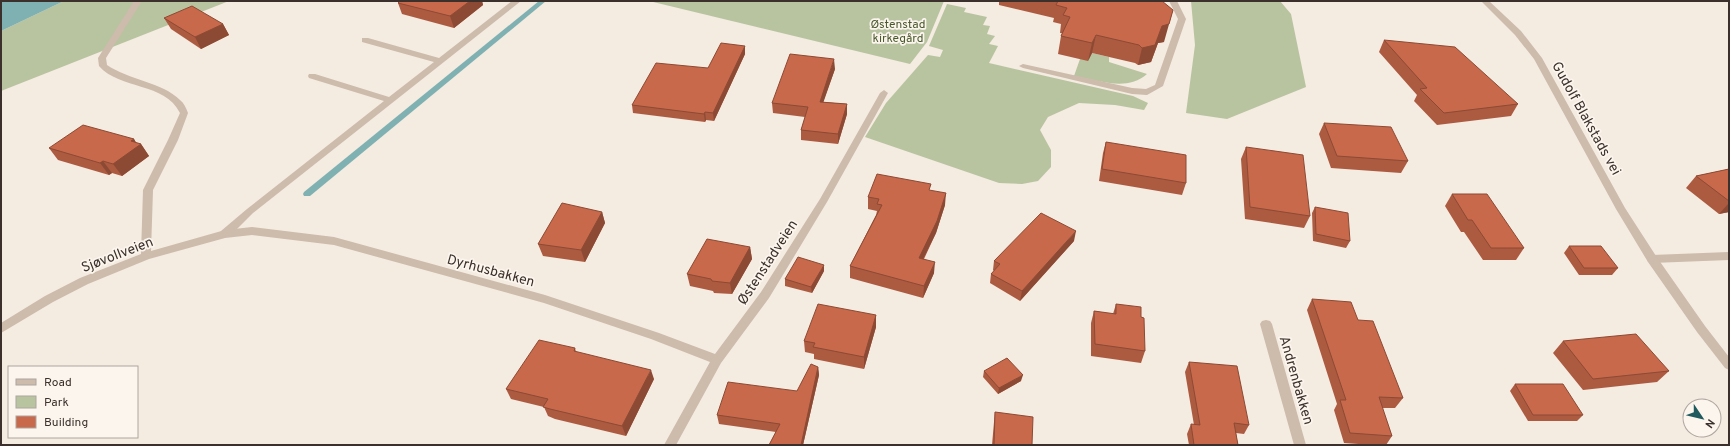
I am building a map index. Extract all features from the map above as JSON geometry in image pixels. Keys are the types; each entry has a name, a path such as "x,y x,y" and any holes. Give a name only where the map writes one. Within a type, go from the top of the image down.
{"street":[{"path":"138,1 102,58 103,66 128,81 167,94 179,103 184,113 173,140 148,190 146,256"},
{"path":"226,234 250,211 517,1"},
{"path":"1023,66 1132,91 1147,92 1159,86 1182,19 1173,1"},
{"name":"Gudolf Blakstads vei","path":"1484,1 1518,33 1538,58 1621,209 1652,259 1701,329 1729,365"},
{"path":"365,40 439,61"},
{"path":"312,76 390,100"},
{"name":"Østenstadveien","path":"670,445 717,360 764,295 816,212 884,93"},
{"name":"Sjøvollveien","path":"1,329 49,299 84,281 146,256 226,234 252,231"},
{"name":"Dyrhusbakken","path":"252,231 334,241 545,299 655,336 717,360"},
{"path":"1652,259 1729,256"},
{"name":"Andrenbakken","path":"1266,324 1300,445"}],"green space":[{"path":"64,1 229,1 1,91 1,31"},
{"name":"Østenstad kirkegård","path":"649,1 944,1 927,42 910,64"},
{"path":"1191,1 1280,1 1291,14 1306,87 1227,119 1186,113 1195,45"},
{"path":"947,4 966,8 964,12 987,17 983,25 990,26 987,34 995,36 989,44 998,46 989,63 1133,96 1148,103 1144,110 1115,105 1079,103 1048,117 1040,130 1051,150 1051,167 1038,181 1022,184 999,183 865,137 886,103 928,55 940,57 943,50 929,46"},
{"path":"1092,53 1109,57 1109,62 1147,74 1139,79 1121,84 1102,82 1074,76 1080,59"}],"water":[{"path":"1,1 64,1 1,31"}],"building":[{"path":"400,1 470,1 450,16 398,3"},
{"path":"1058,1 1162,1 1173,10 1169,24 1162,26 1155,45 1142,48 1139,45 1096,35 1092,43 1061,36 1070,17 1063,15 1067,8 1056,5"},
{"path":"192,6 223,24 195,37 164,18"},
{"path":"1384,40 1455,47 1518,104 1444,113 1420,89 1427,88"},
{"path":"721,43 745,46 713,113 705,112 704,114 632,105 656,63 708,68"},
{"path":"790,54 834,59 820,102 847,104 838,134 801,130 808,107 772,103"},
{"path":"1324,123 1391,127 1408,161 1337,156"},
{"path":"83,125 134,139 131,141 141,144 113,164 103,161 100,163 49,148"},
{"path":"1106,142 1186,155 1186,183 1102,169"},
{"path":"1246,147 1303,155 1310,216 1250,207"},
{"path":"1729,169 1729,201 1696,176"},
{"path":"877,174 931,184 929,190 946,193 937,221 919,258 935,262 924,286 850,266 882,205 877,204 879,199 868,197"},
{"path":"1452,194 1487,194 1524,248 1491,248 1472,220 1468,220"},
{"path":"562,203 602,212 581,250 538,244"},
{"path":"1315,207 1348,213 1350,241 1316,234"},
{"path":"1041,213 1076,231 1022,291 991,274 1000,264 994,261"},
{"path":"707,239 750,247 730,283 712,281 711,279 687,274"},
{"path":"1569,246 1601,246 1618,268 1584,268"},
{"path":"798,257 824,265 811,287 785,279"},
{"path":"1312,299 1351,302 1358,320 1373,321 1403,398 1379,397 1392,436 1350,433 1340,400 1346,400"},
{"path":"818,304 876,315 864,357 813,347 815,343 804,341"},
{"path":"1116,304 1141,307 1141,317 1144,318 1145,351 1095,344 1094,311 1116,314"},
{"path":"1636,334 1669,371 1593,379 1563,341"},
{"path":"539,340 575,348 574,351 651,370 622,426 543,407 548,399 506,389"},
{"path":"1007,358 1023,375 999,388 984,371"},
{"path":"1189,362 1237,366 1249,425 1234,423 1238,445 1194,445 1191,424 1200,425"},
{"path":"811,364 818,367 801,445 769,445 780,424 717,415 728,382 797,391"},
{"path":"1515,384 1563,384 1583,415 1533,415"},
{"path":"995,412 1033,417 1032,445 994,445"}],"waterway":[{"path":"307,194 543,1"}]}
